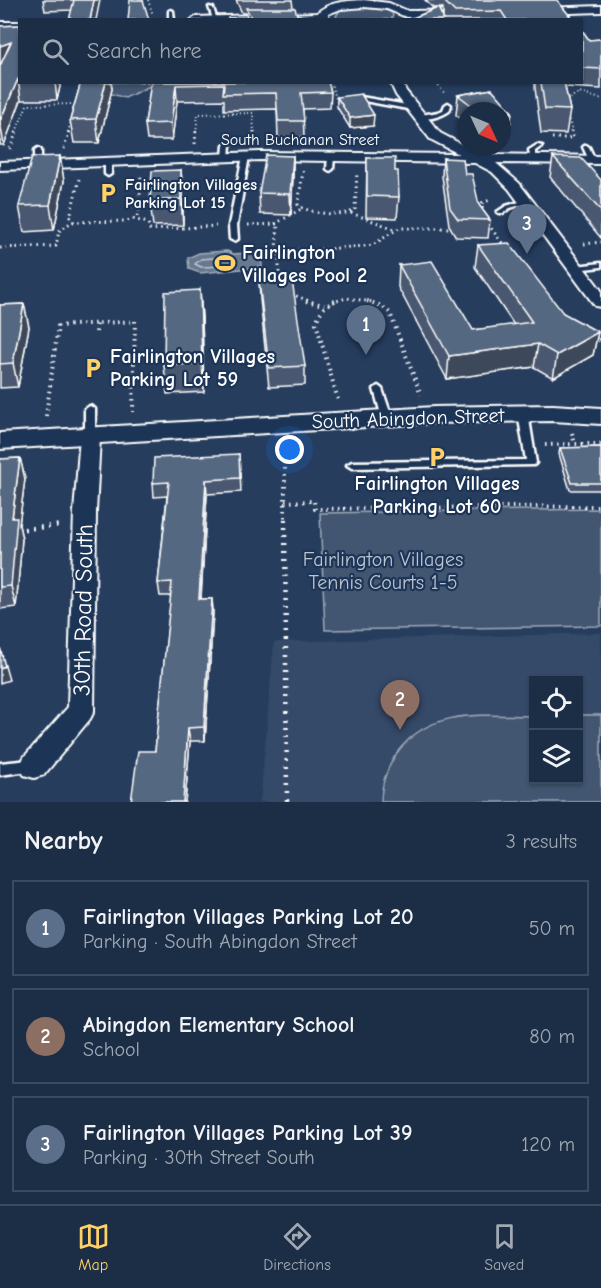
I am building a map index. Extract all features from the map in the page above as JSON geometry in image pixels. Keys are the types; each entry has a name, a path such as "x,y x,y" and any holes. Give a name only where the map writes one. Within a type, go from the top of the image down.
{"street":[{"path":"213,14 323,18 324,10 329,6 352,1 387,3 402,9 406,17 460,16 478,13"},
{"path":"529,11 592,11"},
{"path":"0,25 18,25"},
{"path":"397,84 416,113 435,136 497,169 526,202 601,302"},
{"name":"South Buchanan Street","path":"4,160 38,157 108,168 226,151 330,162 478,158 536,153 593,156"},
{"name":"South Abingdon Street","path":"0,441 90,437 288,422 523,413 596,425"},
{"name":"30th Road South","path":"34,766 81,711 85,512 90,437"}],"lane":[{"path":"171,11 172,18"},
{"path":"361,99 416,113 438,115 446,111 448,105"},
{"path":"234,239 233,225 250,152"},
{"path":"501,212 508,207 526,202"},
{"path":"576,268 601,265"},
{"path":"378,390 387,418"},
{"path":"90,409 90,437"},
{"path":"352,465 531,463 523,413"},
{"path":"0,769 34,766"}],"path":[{"path":"148,0 153,15"},
{"path":"548,138 573,138 565,100 573,94 585,93 601,99"},
{"path":"4,160 27,105 75,104 63,153"},
{"path":"195,148 198,114 253,113 250,152"},
{"path":"303,167 298,205 301,209 309,212 350,213 396,230 460,228"},
{"path":"350,213 355,210 356,205 357,167"},
{"path":"133,219 139,212 141,170"},
{"path":"73,221 70,217 80,172"},
{"path":"490,200 482,203 484,219 511,256"},
{"path":"0,248 56,246 59,231 73,221 83,223 133,219 148,223 150,230 275,224 301,209"},
{"path":"275,224 278,224 276,249 279,249 279,276 286,290 299,299 324,305"},
{"path":"480,227 490,227"},
{"path":"279,249 313,250 373,245 396,230"},
{"path":"584,244 601,242"},
{"path":"338,400 316,323 317,314 324,305 341,299 360,298 384,307 390,313 421,395"},
{"path":"46,416 58,326 135,321 133,412"},
{"path":"96,332 97,324"},
{"path":"589,340 601,340"},
{"path":"594,444 596,425"},
{"path":"572,432 575,444"},
{"path":"285,443 287,802"},
{"path":"583,444 586,451"},
{"path":"539,445 601,444"},
{"path":"285,502 314,501 315,509 601,506"},
{"path":"10,530 62,525"}],"shaded area":[{"path":"601,633 601,802 260,802 274,642"}],"green space":[{"path":"354,6 381,8 392,13 393,16 392,18 338,18 336,16 340,10"},
{"path":"79,84 154,84 125,98"},
{"name":"Fairlington Villages Tennis Courts 1-5","path":"601,509 601,626 325,630 320,513"},
{"path":"478,715 529,716 529,784 583,784 583,715 601,715 601,802 381,802 386,774 399,750 412,736 443,720"}],"water":[{"name":"Fairlington Villages Pool 2","path":"227,251 233,254 261,252 262,267 200,273 189,269 188,258 199,253"}],"building":[{"path":"74,0 94,0 90,18 70,18"},
{"path":"130,0 143,0 148,18 128,18"},
{"path":"557,0 571,18 506,18 501,11 455,12 444,1"},
{"path":"246,8 295,8 297,15 312,17 228,18 251,17"},
{"path":"438,8 443,18 413,18"},
{"path":"18,25 18,79 0,121 0,66 11,42 0,46 0,26"},
{"path":"583,31 589,40 601,39 601,69 583,68"},
{"path":"80,84 105,84 96,119 70,120"},
{"path":"151,84 224,84 176,85 171,123 145,124"},
{"path":"224,84 329,84 331,92 301,93 304,121 278,121 276,93 223,94"},
{"path":"541,84 564,84 570,110 545,109"},
{"path":"492,89 503,102 467,102 458,95"},
{"path":"361,94 374,115 350,118 337,97"},
{"path":"266,155 293,156 290,194 259,193"},
{"path":"60,156 50,205 19,206 32,157"},
{"path":"553,157 581,158 601,180 601,211"},
{"path":"367,158 395,158 399,197 367,196"},
{"path":"443,158 463,159 465,174 472,174 479,205 490,220 458,219 450,208"},
{"path":"181,170 181,199 150,201 152,171"},
{"path":"509,243 563,313 598,332 557,355 538,344 449,356 399,265 432,261 473,330 532,322 478,245"},
{"path":"292,280 305,366 269,368 259,281"},
{"path":"200,290 202,363 164,366 165,292"},
{"path":"24,304 13,363 0,364 0,305"},
{"path":"601,447 601,483 572,483 560,448"},
{"path":"239,454 240,478 206,480 199,599 212,599 204,727 188,728 183,802 131,802 138,751 155,751 172,582 158,583 169,482 153,483 154,458"},
{"path":"20,458 12,518 17,518 11,586 0,587 0,459"},
{"path":"0,647 5,666 0,668"}],"place":[{"name":"Fairlington Villages Parking Lot 15","path":"108,193"},
{"name":"Fairlington Villages Parking Lot 39","path":"527,254"},
{"name":"Fairlington Villages Pool 2","path":"225,263"},
{"name":"Fairlington Villages Parking Lot 20","path":"366,355"},
{"name":"Fairlington Villages Parking Lot 59","path":"93,368"},
{"name":"Fairlington Villages Parking Lot 60","path":"437,457"},
{"name":"Abingdon Elementary School","path":"400,730"}]}
